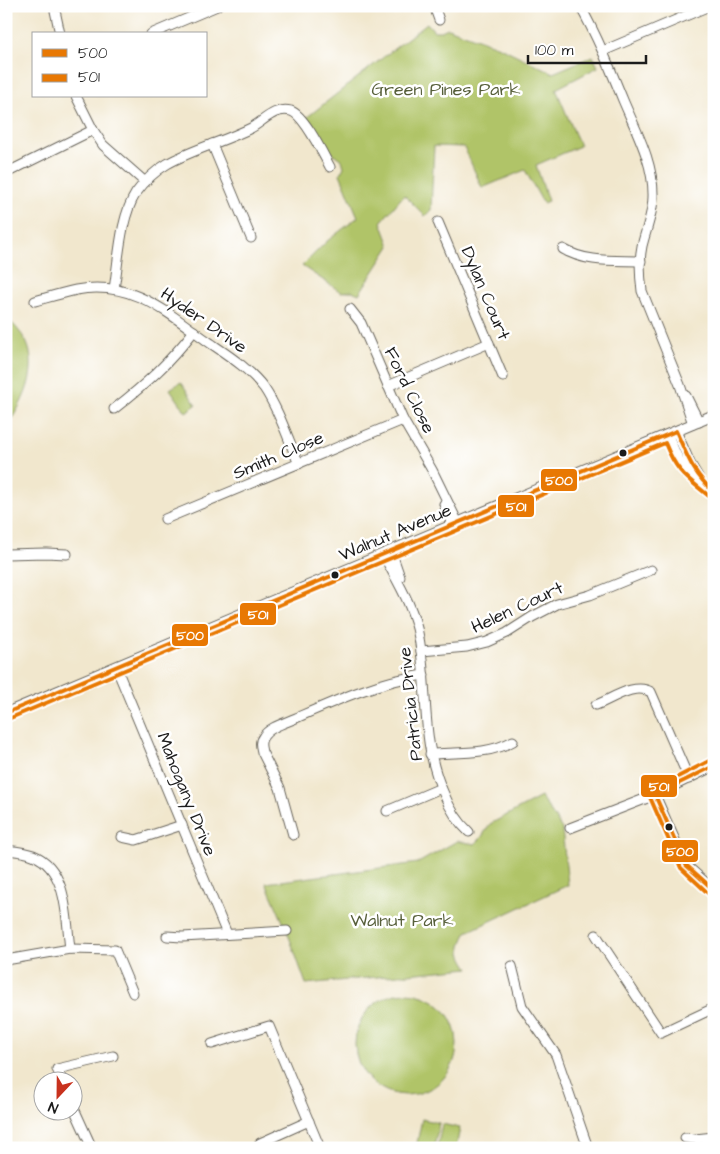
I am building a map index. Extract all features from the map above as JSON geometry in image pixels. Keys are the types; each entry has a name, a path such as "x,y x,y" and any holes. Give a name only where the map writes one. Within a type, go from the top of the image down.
{"street":[{"path":"54,6 60,32"},
{"path":"156,32 216,6"},
{"path":"434,6 440,20"},
{"path":"580,6 603,51 650,169 652,209 642,248 642,291 696,423"},
{"path":"603,51 709,6"},
{"path":"77,98 103,145 145,182"},
{"path":"114,289 126,216 133,199 145,182 165,165 251,128 276,112 292,112 300,117 330,167"},
{"path":"6,173 93,130"},
{"path":"212,144 251,238"},
{"name":"Dylan Court","path":"438,222 503,377"},
{"path":"563,249 586,258 641,261"},
{"name":"Hyder Drive","path":"35,301 75,290 114,289 136,294 149,300 240,365 258,381 274,407 299,464"},
{"name":"Ford Close","path":"350,309 361,323 403,420 428,462 455,524"},
{"path":"114,409 151,380 178,352 194,331"},
{"path":"388,386 489,343"},
{"name":"Walnut Avenue","path":"6,713 714,415"},
{"name":"Smith Close","path":"165,519 403,420"},
{"path":"672,433 702,482 714,492"},
{"name":"Patricia Drive","path":"387,552 416,624 424,675 430,754 441,788 454,814 469,832"},
{"path":"6,554 67,554"},
{"name":"Helen Court","path":"421,651 467,647 487,642 557,604 590,595 651,570"},
{"name":"Mahogany Drive","path":"116,667 227,934"},
{"path":"293,835 278,783 260,746 262,738 272,729 342,697 424,675"},
{"path":"596,705 635,689 643,688 651,692 689,779"},
{"path":"430,754 488,750 505,746 513,741"},
{"path":"570,828 655,795 714,766"},
{"path":"387,811 441,788"},
{"path":"655,795 686,865 714,890"},
{"path":"122,837 136,840 182,824"},
{"path":"6,850 34,856 48,865 57,876 61,888 70,949"},
{"path":"166,936 182,937 287,931"},
{"path":"596,935 661,1033 714,1008"},
{"path":"6,960 70,949 115,950 133,993"},
{"path":"512,966 522,1006 556,1055 588,1148"},
{"path":"212,1044 269,1026 320,1148"},
{"path":"58,1072 57,1069 113,1056"},
{"path":"260,1143 309,1121"},
{"path":"80,1122 92,1148"},
{"path":"685,1138 714,1137"}],"green space":[{"name":"Green Pines Park","path":"427,23 434,31 448,28 502,48 553,73 593,56 598,67 556,89 580,146 536,165 548,201 543,203 525,170 482,188 464,147 434,146 431,210 425,216 404,195 381,222 390,246 359,294 352,291 341,292 302,266 326,242 358,217 340,174 344,167 342,160 325,148 306,118"},
{"path":"6,317 26,341 31,363 28,386 18,408 6,427"},
{"path":"181,382 196,405 186,412 170,389"},
{"name":"Walnut Park","path":"541,797 562,829 568,885 467,932 462,942 461,950 469,968 306,984 287,931 266,883 418,863 457,841 475,844 490,824"},
{"path":"406,993 416,994 435,1001 449,1015 456,1034 456,1054 449,1073 435,1087 416,1094 406,1095 396,1094 377,1087 363,1073 356,1054 355,1044 356,1034 363,1015 377,1001 396,994"},
{"path":"422,1119 439,1123 434,1148 416,1148"},
{"path":"442,1124 460,1128 456,1148 437,1148"}],"transit line":[{"name":"500","path":"6,713 676,431 696,471 714,492"},
{"name":"501","path":"8,719 665,443 678,468 710,497"},
{"name":"501","path":"710,895 681,868 649,795 652,790 711,760"},
{"name":"500","path":"714,766 655,795 686,865 714,890"}]}
